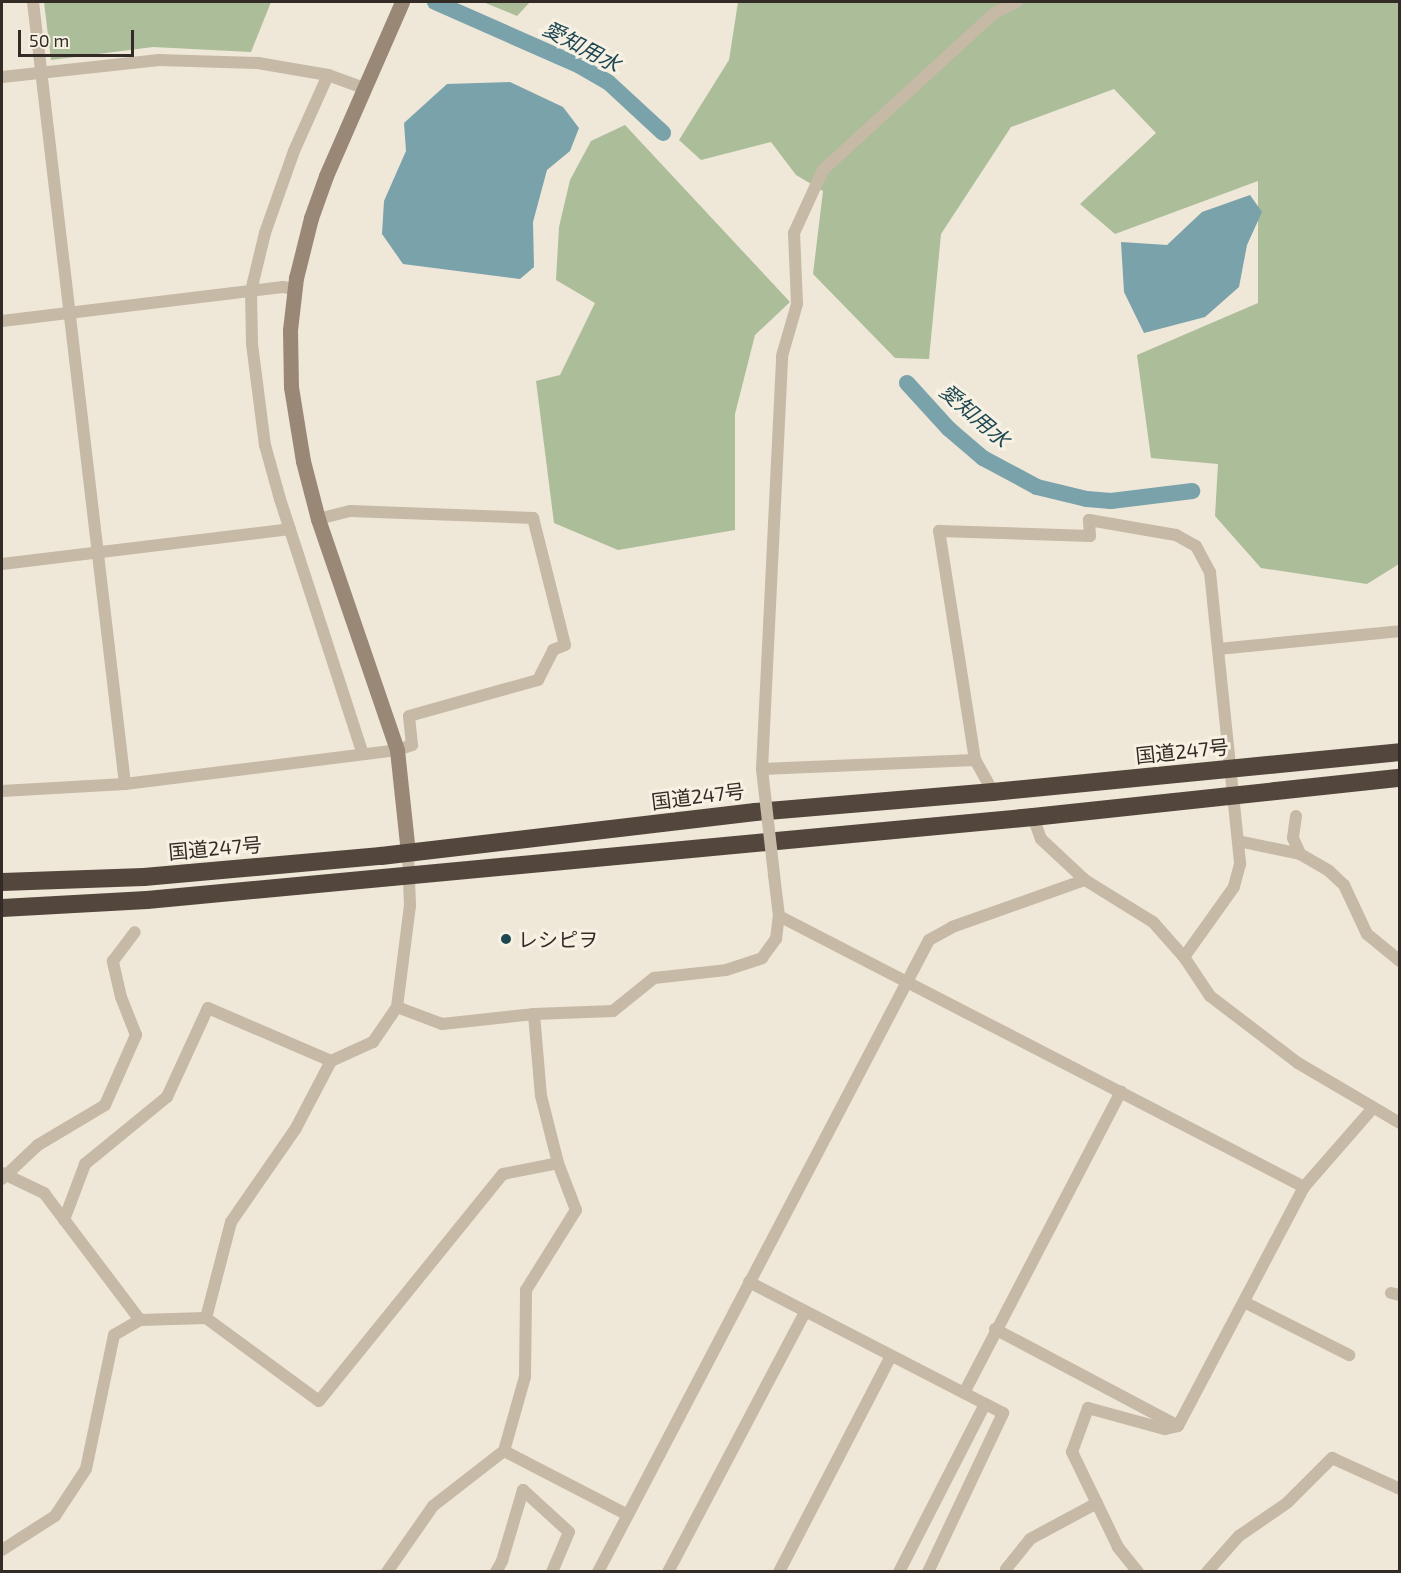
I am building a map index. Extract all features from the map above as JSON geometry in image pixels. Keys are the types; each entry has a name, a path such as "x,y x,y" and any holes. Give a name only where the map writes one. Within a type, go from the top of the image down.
{"highway":[{"name":"国道247号","path":"2,882 144,877 408,853 755,812 993,792 1400,752"},
{"path":"2,908 147,900 1034,817 1400,778"}],"street":[{"path":"33,2 125,784"},
{"path":"397,1007 442,1024 534,1014 613,1011 654,978 726,970 762,958 776,939 779,916 762,769 782,356 797,304 794,233 823,170 993,14 1017,2"},
{"path":"206,1318 231,1222 296,1128 331,1061 373,1042 397,1007 410,906 408,853 397,750 318,519 303,461 291,387 290,330 294,289 311,218 326,176 402,3"},
{"path":"2,77 159,60 258,63 328,75 364,88"},
{"path":"328,75 290,161 265,233 251,291 252,344 265,445 363,754"},
{"path":"2,321 283,287 294,289"},
{"path":"2,791 125,784 397,750 412,745 409,716 538,680 553,650 565,645 533,518 350,511 318,519"},
{"path":"993,792 975,760 939,531 1090,536 1089,520 1176,535 1196,546 1210,572 1240,864 1234,887 1184,957"},
{"path":"2,564 290,529"},
{"path":"1218,649 1400,631"},
{"path":"762,769 975,760"},
{"path":"1296,816 1293,838 1300,854"},
{"path":"1034,817 1041,838 1085,880 1153,922 1184,957 1210,996 1298,1063 1372,1109 1400,1123"},
{"path":"1238,841 1300,854 1329,871 1344,885 1367,934 1400,961"},
{"path":"597,1572 929,940 952,927 1085,880"},
{"path":"779,916 907,980 1304,1187"},
{"path":"135,932 114,961 120,997 136,1035 105,1105 38,1145 3,1175 44,1193 140,1320"},
{"path":"64,1220 85,1164 167,1097 208,1008 331,1061"},
{"path":"387,1572 433,1506 504,1451 525,1377 526,1290 576,1210 558,1163 541,1096 534,1014"},
{"path":"964,1393 995,1329 1120,1091"},
{"path":"1137,1572 1118,1547 1072,1452 1088,1408 1165,1429 1178,1426 1304,1187 1372,1109"},
{"path":"2,1550 55,1516 86,1469 114,1335 140,1320 206,1318 319,1401 503,1174 558,1163"},
{"path":"749,1282 1003,1413 928,1572"},
{"path":"1244,1302 1349,1355"},
{"path":"668,1572 805,1312"},
{"path":"995,1329 1178,1426"},
{"path":"779,1572 891,1356"},
{"path":"899,1572 985,1404"},
{"path":"504,1451 626,1514"},
{"path":"1207,1572 1239,1536 1287,1503 1332,1458 1400,1489"},
{"path":"496,1572 502,1561 523,1491 569,1532 552,1572"},
{"path":"1006,1569 1030,1539 1097,1503"}],"green space":[{"path":"44,2 271,2 251,52 153,47 51,60"},
{"path":"483,2 530,2 517,16"},
{"path":"738,2 1399,2 1399,564 1367,584 1261,568 1215,516 1218,464 1151,458 1137,355 1258,303 1258,181 1115,234 1080,204 1156,133 1114,89 1011,127 941,234 929,359 895,358 813,274 823,191 796,175 771,142 701,160 679,140 729,60"},
{"path":"625,125 790,302 755,335 735,414 735,530 618,550 554,523 536,381 560,375 595,303 556,280 559,227 570,180 591,141"}],"water":[{"path":"510,82 563,107 579,128 570,151 547,170 533,222 534,267 520,279 403,264 382,234 384,201 406,151 404,123 447,84"},
{"path":"1250,195 1262,212 1247,245 1239,287 1205,317 1144,333 1124,292 1121,242 1167,245 1202,212"}],"waterway":[{"name":"愛知用水","path":"435,2 580,66 608,82 663,133"},
{"name":"愛知用水","path":"907,383 949,429 983,458 1037,487 1087,499 1111,501 1192,491"}],"place":[{"name":"レシピヲ","path":"506,939"}]}
